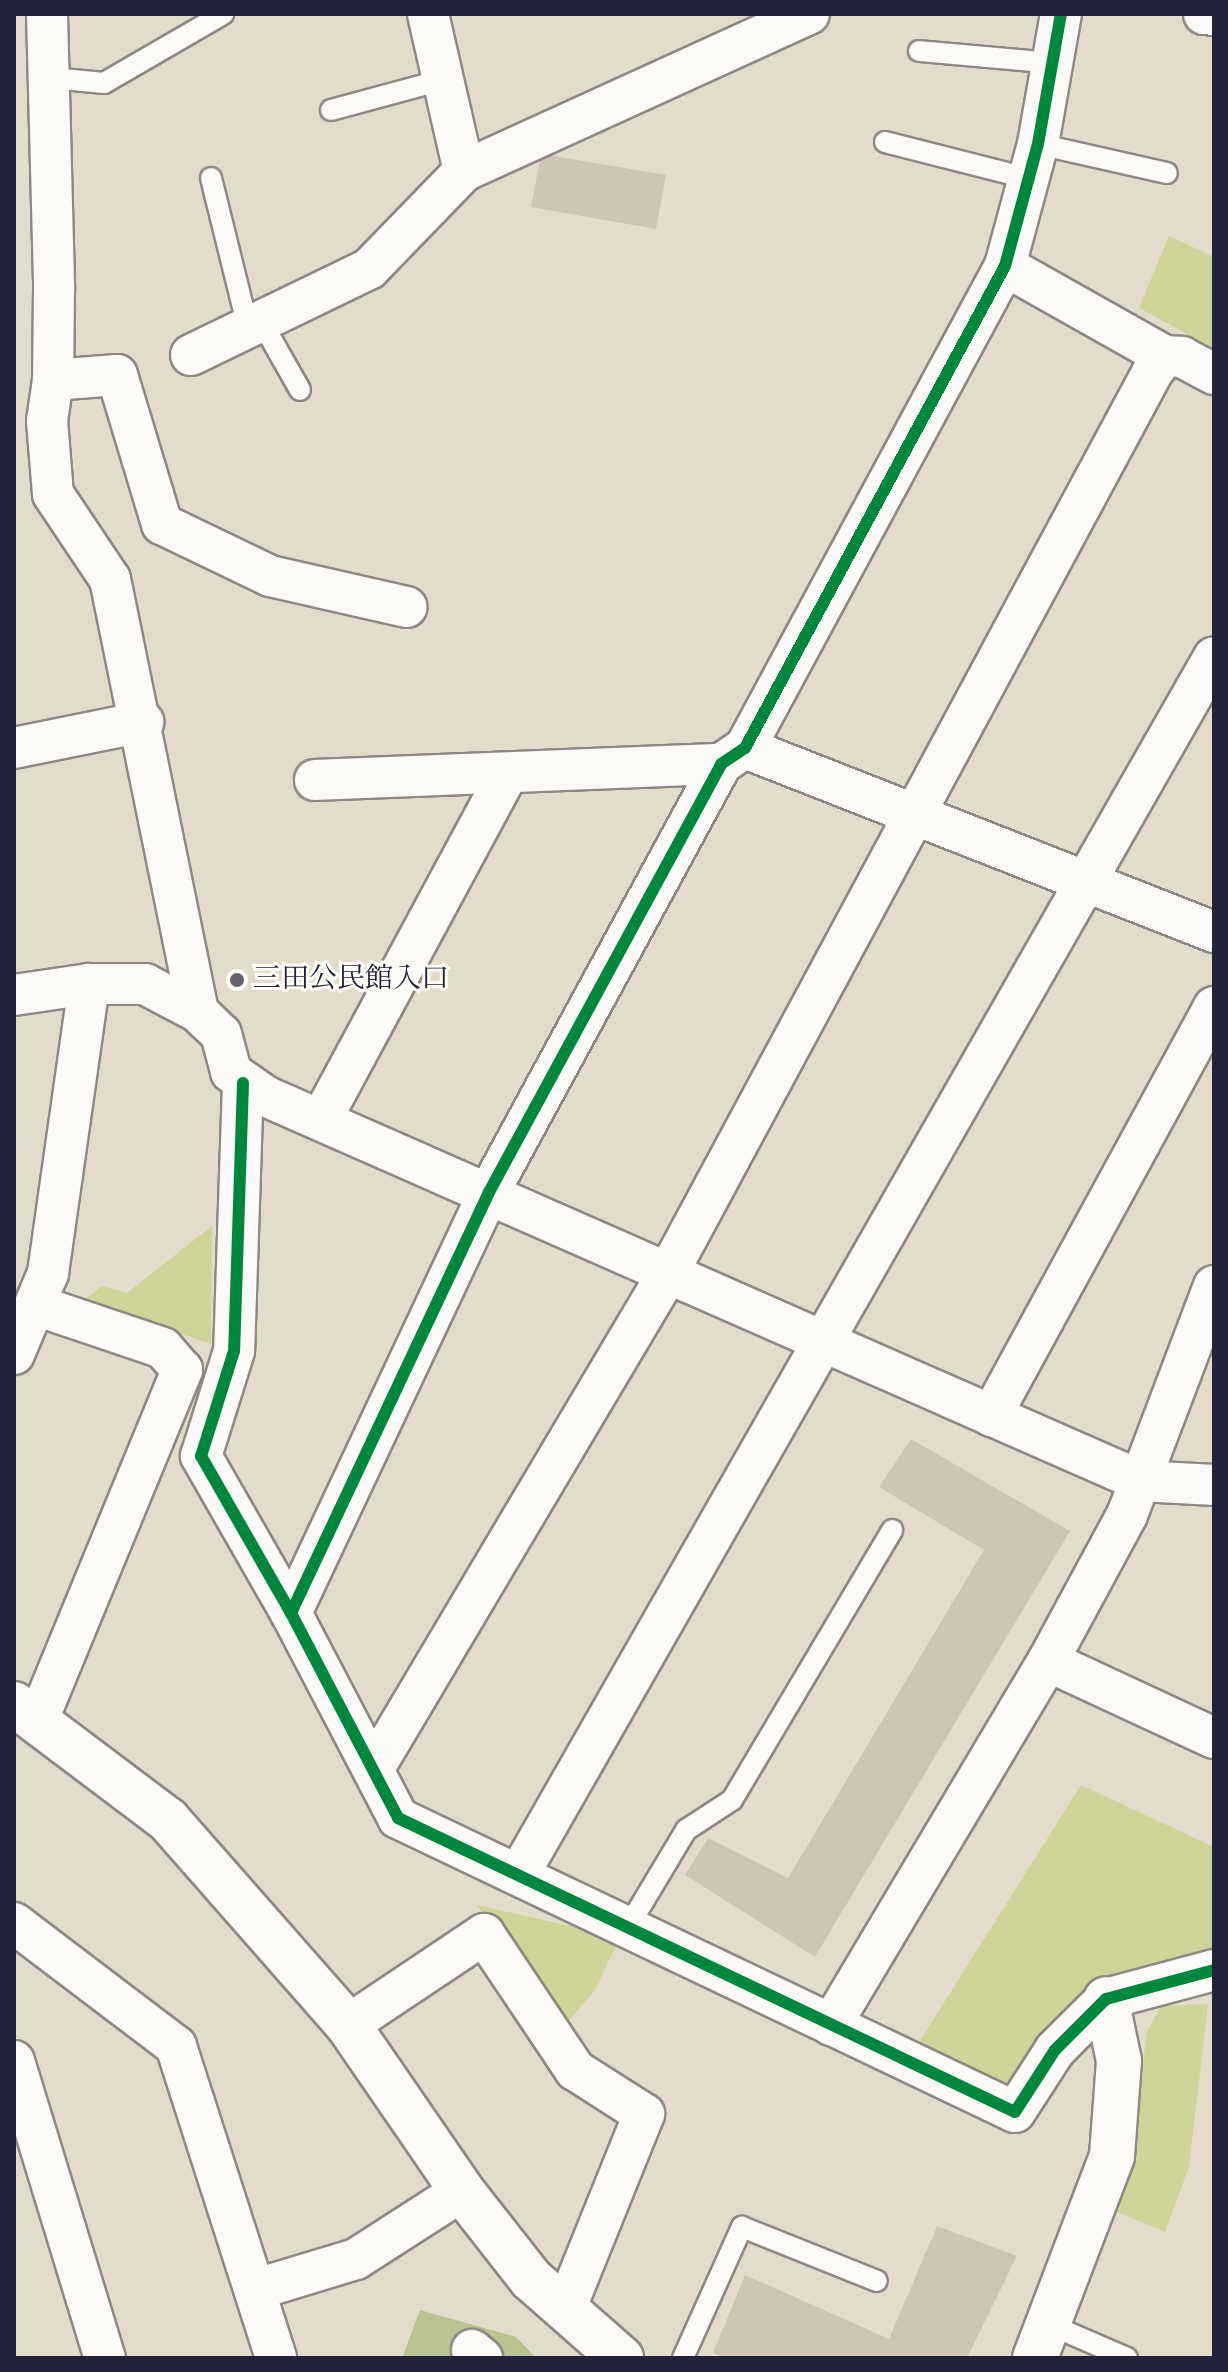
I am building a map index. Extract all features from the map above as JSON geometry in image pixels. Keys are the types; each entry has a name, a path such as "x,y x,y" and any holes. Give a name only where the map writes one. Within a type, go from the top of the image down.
{"street":[{"path":"47,14 52,78 53,380 47,421 53,494 110,579 143,722 198,1012"},
{"path":"428,14 464,171"},
{"path":"191,355 369,269 464,171 809,14"},
{"path":"291,1613 489,1192 1005,266 1034,161 1061,14"},
{"path":"1204,14 1214,15"},
{"path":"1005,266 1165,356 1182,357 1214,374"},
{"path":"374,1768 668,1273 1165,356"},
{"path":"53,380 117,375 162,524 270,576 407,607"},
{"path":"519,1874 1214,657"},
{"path":"14,748 143,722"},
{"path":"315,780 506,776 733,756 916,817 1214,932"},
{"path":"322,1118 506,776"},
{"path":"14,1354 38,1306 48,1273 89,984"},
{"path":"14,995 89,984 145,984 198,1012 221,1034 231,1072 243,1083 1141,1481 1214,1485"},
{"path":"991,1416 1214,1007"},
{"path":"243,1083 234,1351 201,1456 291,1613 398,1818 1015,2112 1055,2050 1106,1999 1214,1970"},
{"path":"831,2025 1048,1661 1141,1481 1214,1286"},
{"path":"38,1306 163,1348 182,1370 26,1713 168,1820 348,2025 462,2191 531,2279 621,2358"},
{"path":"1048,1661 1214,1738"},
{"path":"14,1923 176,2046 257,2289 276,2358"},
{"path":"348,2025 484,1934 575,2070 644,2114 566,2307"},
{"path":"1042,2341 1112,2156 1119,2061 1106,1999"},
{"path":"14,2061 105,2358"},
{"path":"257,2289 356,2259 462,2191"}],"lane":[{"path":"52,78 104,83 223,14"},
{"path":"919,51 1053,63"},
{"path":"331,110 442,80"},
{"path":"885,142 1034,161 1167,173"},
{"path":"211,178 254,324 300,390"},
{"path":"628,1927 686,1830 732,1800 892,1530"},
{"path":"683,2358 742,2227 877,2281"},
{"path":"1042,2341 1127,2358"}],"green space":[{"path":"1169,236 1214,257 1214,348 1139,308"},
{"path":"212,1226 211,1344 84,1300 102,1286 127,1293"},
{"path":"1081,1785 1214,1847 1214,1955 1087,1984 1017,2084 994,2090 913,2052"},
{"path":"477,1905 620,1937 595,1990 559,2032"},
{"path":"1208,2004 1189,2167 1165,2232 1110,2209 1138,2100 1147,2031 1161,2006"},
{"path":"420,2310 516,2337 536,2358 402,2358"}],"building":[{"path":"541,154 666,175 656,229 531,207"},
{"path":"911,1439 1070,1531 815,1957 685,1875 708,1838 788,1878 984,1550 879,1487"},
{"path":"937,2226 1017,2256 967,2358 724,2358 713,2353 745,2275 889,2339"}],"cycle path":[{"path":"291,1613 489,1192 721,764 745,748 1005,266 1038,144 1061,14"},
{"path":"243,1083 234,1351 201,1456 291,1613 398,1818 1015,2112 1055,2050 1106,1999 1214,1970"}],"place":[{"name":"三田公民館入口","path":"237,980"}]}
